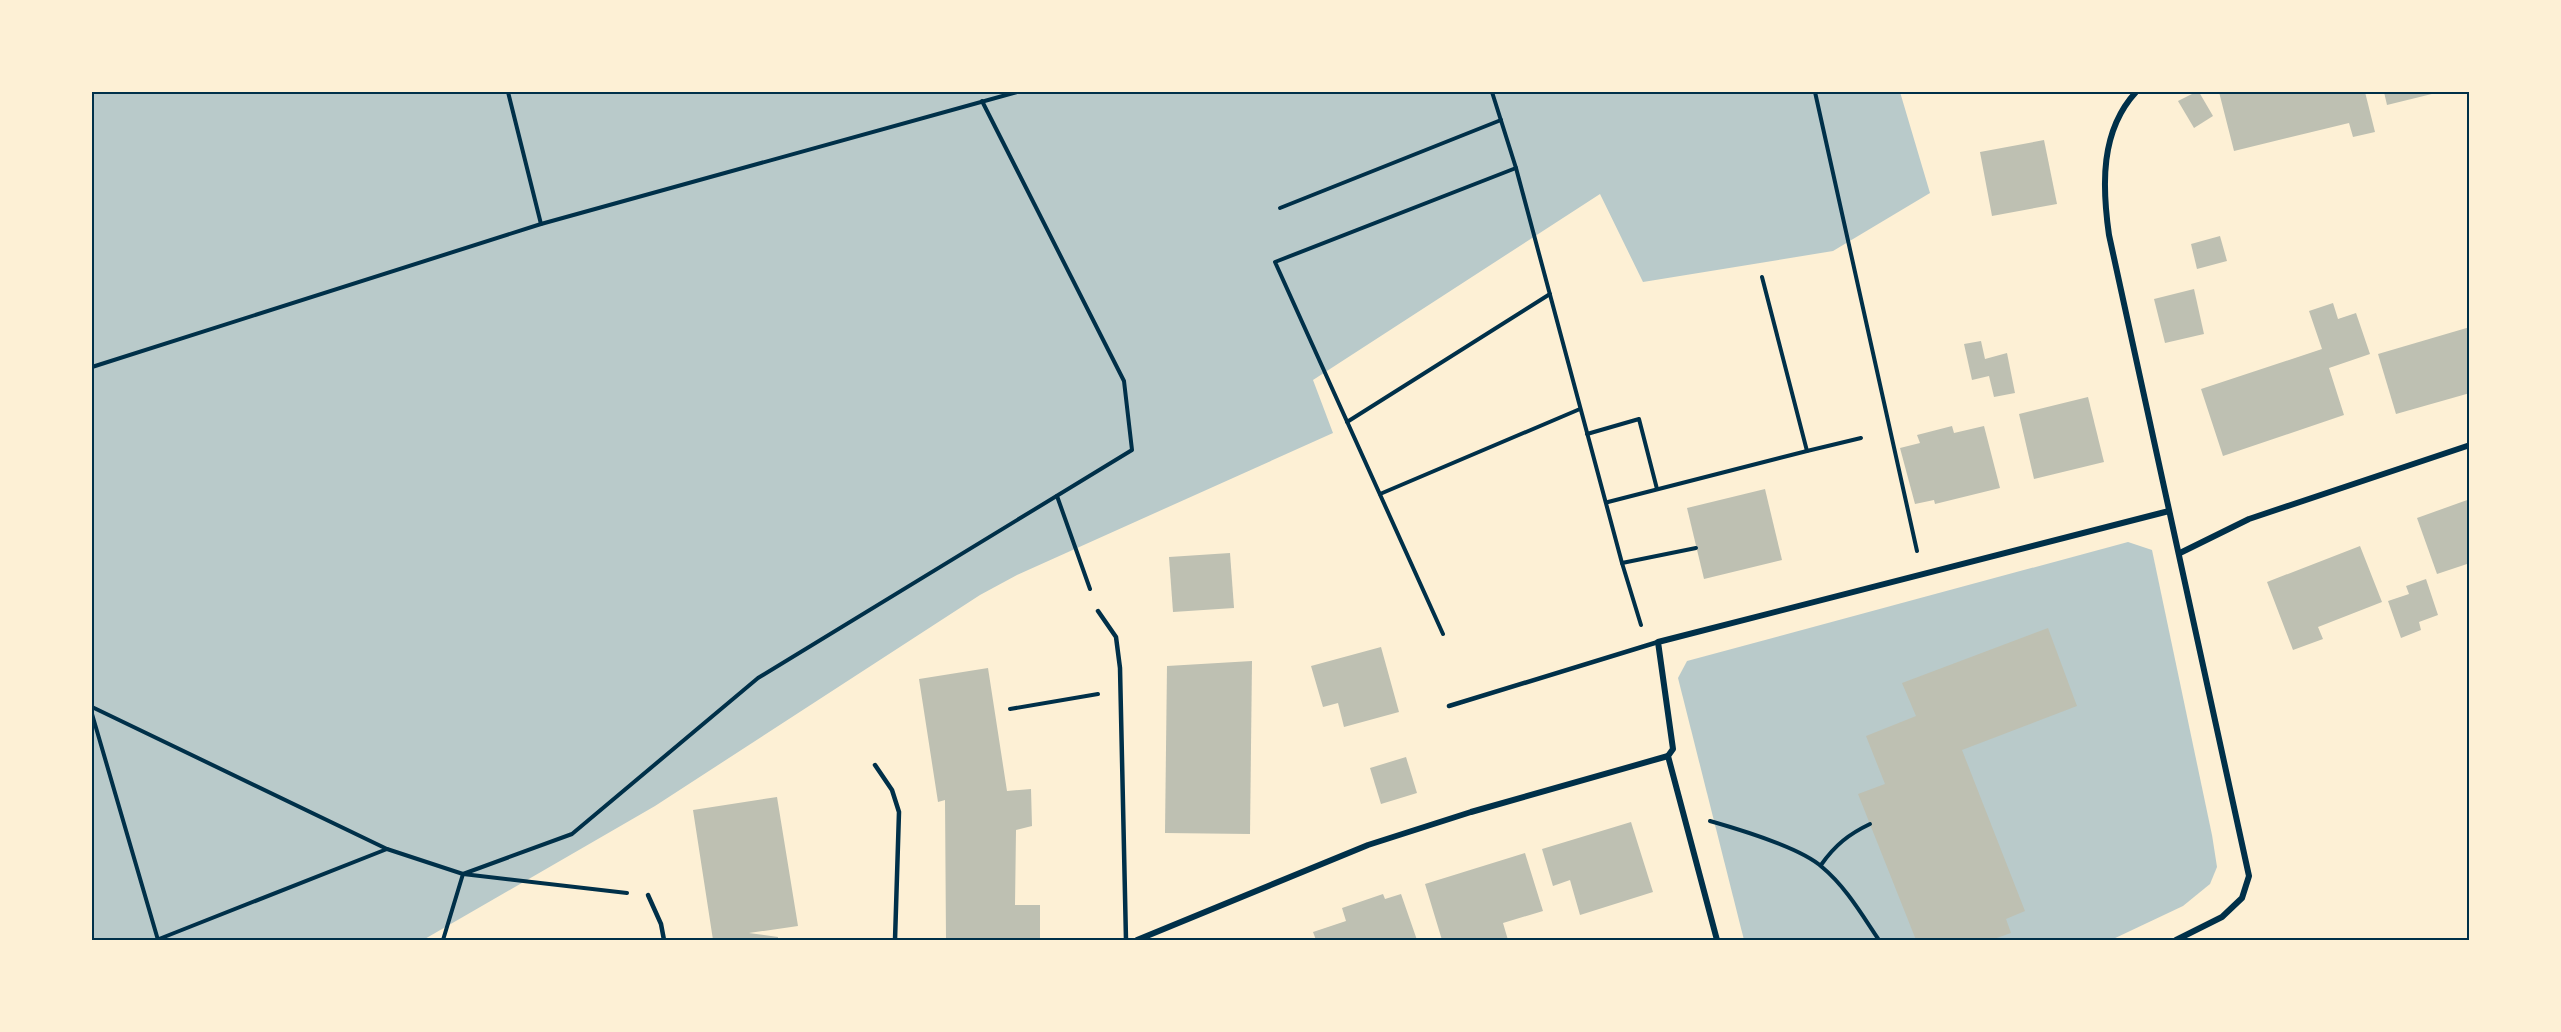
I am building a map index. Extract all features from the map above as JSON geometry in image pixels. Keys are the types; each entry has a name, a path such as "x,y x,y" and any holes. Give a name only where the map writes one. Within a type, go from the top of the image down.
{"street":[{"path":"2136,92 2115,127 2106,153 2103,191 2109,235 2249,876 2242,898 2222,917 2176,940"},
{"path":"2180,553 2249,519 2469,445"},
{"path":"1137,940 1368,845 1470,812 1668,756 1673,749 1658,642 2169,511"},
{"path":"1668,756 1717,940"}],"lane":[{"path":"1098,611 1116,637 1121,690 1126,940"},
{"path":"1449,706 1658,642"},
{"path":"875,765 892,790 899,812 895,940"},
{"path":"648,895 661,924 664,940"}],"path":[{"path":"508,92 542,224"},
{"path":"92,367 542,224 1017,92"},
{"path":"1492,92 1516,168 1580,409 1608,502 1622,563 1648,646"},
{"path":"1815,92 1922,574"},
{"path":"463,874 572,834 758,678 1132,450 1124,381 982,101"},
{"path":"1280,208 1501,120"},
{"path":"1443,634 1275,262 1516,168"},
{"path":"1762,277 1807,451"},
{"path":"1347,422 1550,294"},
{"path":"1380,494 1580,409"},
{"path":"1587,434 1639,419 1657,489"},
{"path":"1608,502 1861,438"},
{"path":"1057,496 1098,611"},
{"path":"1622,563 1696,548"},
{"path":"1010,709 1121,690"},
{"path":"92,707 387,849 463,874 648,895"},
{"path":"92,714 158,940 387,849"},
{"path":"1684,814 1726,826 1821,865 1842,887 1879,940"},
{"path":"1821,865 1832,849 1848,834 1870,824"},
{"path":"443,940 463,874"}],"shaded area":[{"path":"92,92 1900,92 1930,193 1833,251 1643,282 1600,194 1313,380 1333,433 1017,575 980,595 655,806 423,940 92,940"},
{"path":"2128,542 2152,550 2212,835 2217,867 2210,884 2183,906 2111,940 1744,940 1678,678 1687,661"}],"building":[{"path":"2199,92 2213,116 2194,128 2178,101"},
{"path":"2219,92 2365,92 2375,132 2353,137 2349,123 2234,151"},
{"path":"2384,92 2440,92 2387,105"},
{"path":"2044,140 2057,204 1992,216 1980,152"},
{"path":"2220,236 2227,261 2197,269 2191,244"},
{"path":"2194,289 2204,334 2165,343 2154,299"},
{"path":"2333,303 2338,319 2356,313 2370,354 2329,368 2344,415 2223,456 2201,389 2322,349 2309,311"},
{"path":"2470,327 2470,393 2396,414 2378,354"},
{"path":"1981,341 1985,359 2007,353 2015,393 1994,397 1989,376 1972,380 1964,344"},
{"path":"2088,397 2104,462 2034,479 2019,414"},
{"path":"1952,426 1954,433 1984,426 2000,488 1935,504 1934,500 1915,504 1900,448 1920,443 1917,435"},
{"path":"1765,489 1782,560 1704,579 1687,508"},
{"path":"2470,499 2470,563 2437,574 2417,518"},
{"path":"2360,546 2382,602 2318,627 2323,639 2293,650 2267,582"},
{"path":"1230,553 1234,608 1173,612 1169,557"},
{"path":"2426,579 2438,615 2419,622 2421,630 2401,638 2388,601 2409,594 2406,586"},
{"path":"2048,628 2077,706 1962,750 2025,911 2006,919 2011,933 1991,940 1916,940 1858,794 1885,784 1866,736 1916,716 1902,683"},
{"path":"1381,647 1399,712 1344,727 1338,703 1323,707 1311,666"},
{"path":"1252,661 1250,834 1165,833 1167,666"},
{"path":"988,668 1007,791 1031,789 1032,826 1016,830 1015,905 1040,905 1040,940 946,940 945,800 938,802 919,679"},
{"path":"1406,757 1417,793 1381,804 1370,768"},
{"path":"777,797 798,926 749,933 778,937 778,940 713,940 693,810"},
{"path":"1631,822 1653,892 1580,915 1570,880 1553,886 1542,849"},
{"path":"1525,853 1543,911 1503,923 1508,940 1442,940 1425,884"},
{"path":"1383,894 1385,899 1401,894 1417,940 1316,940 1313,932 1346,921 1342,908"}]}
